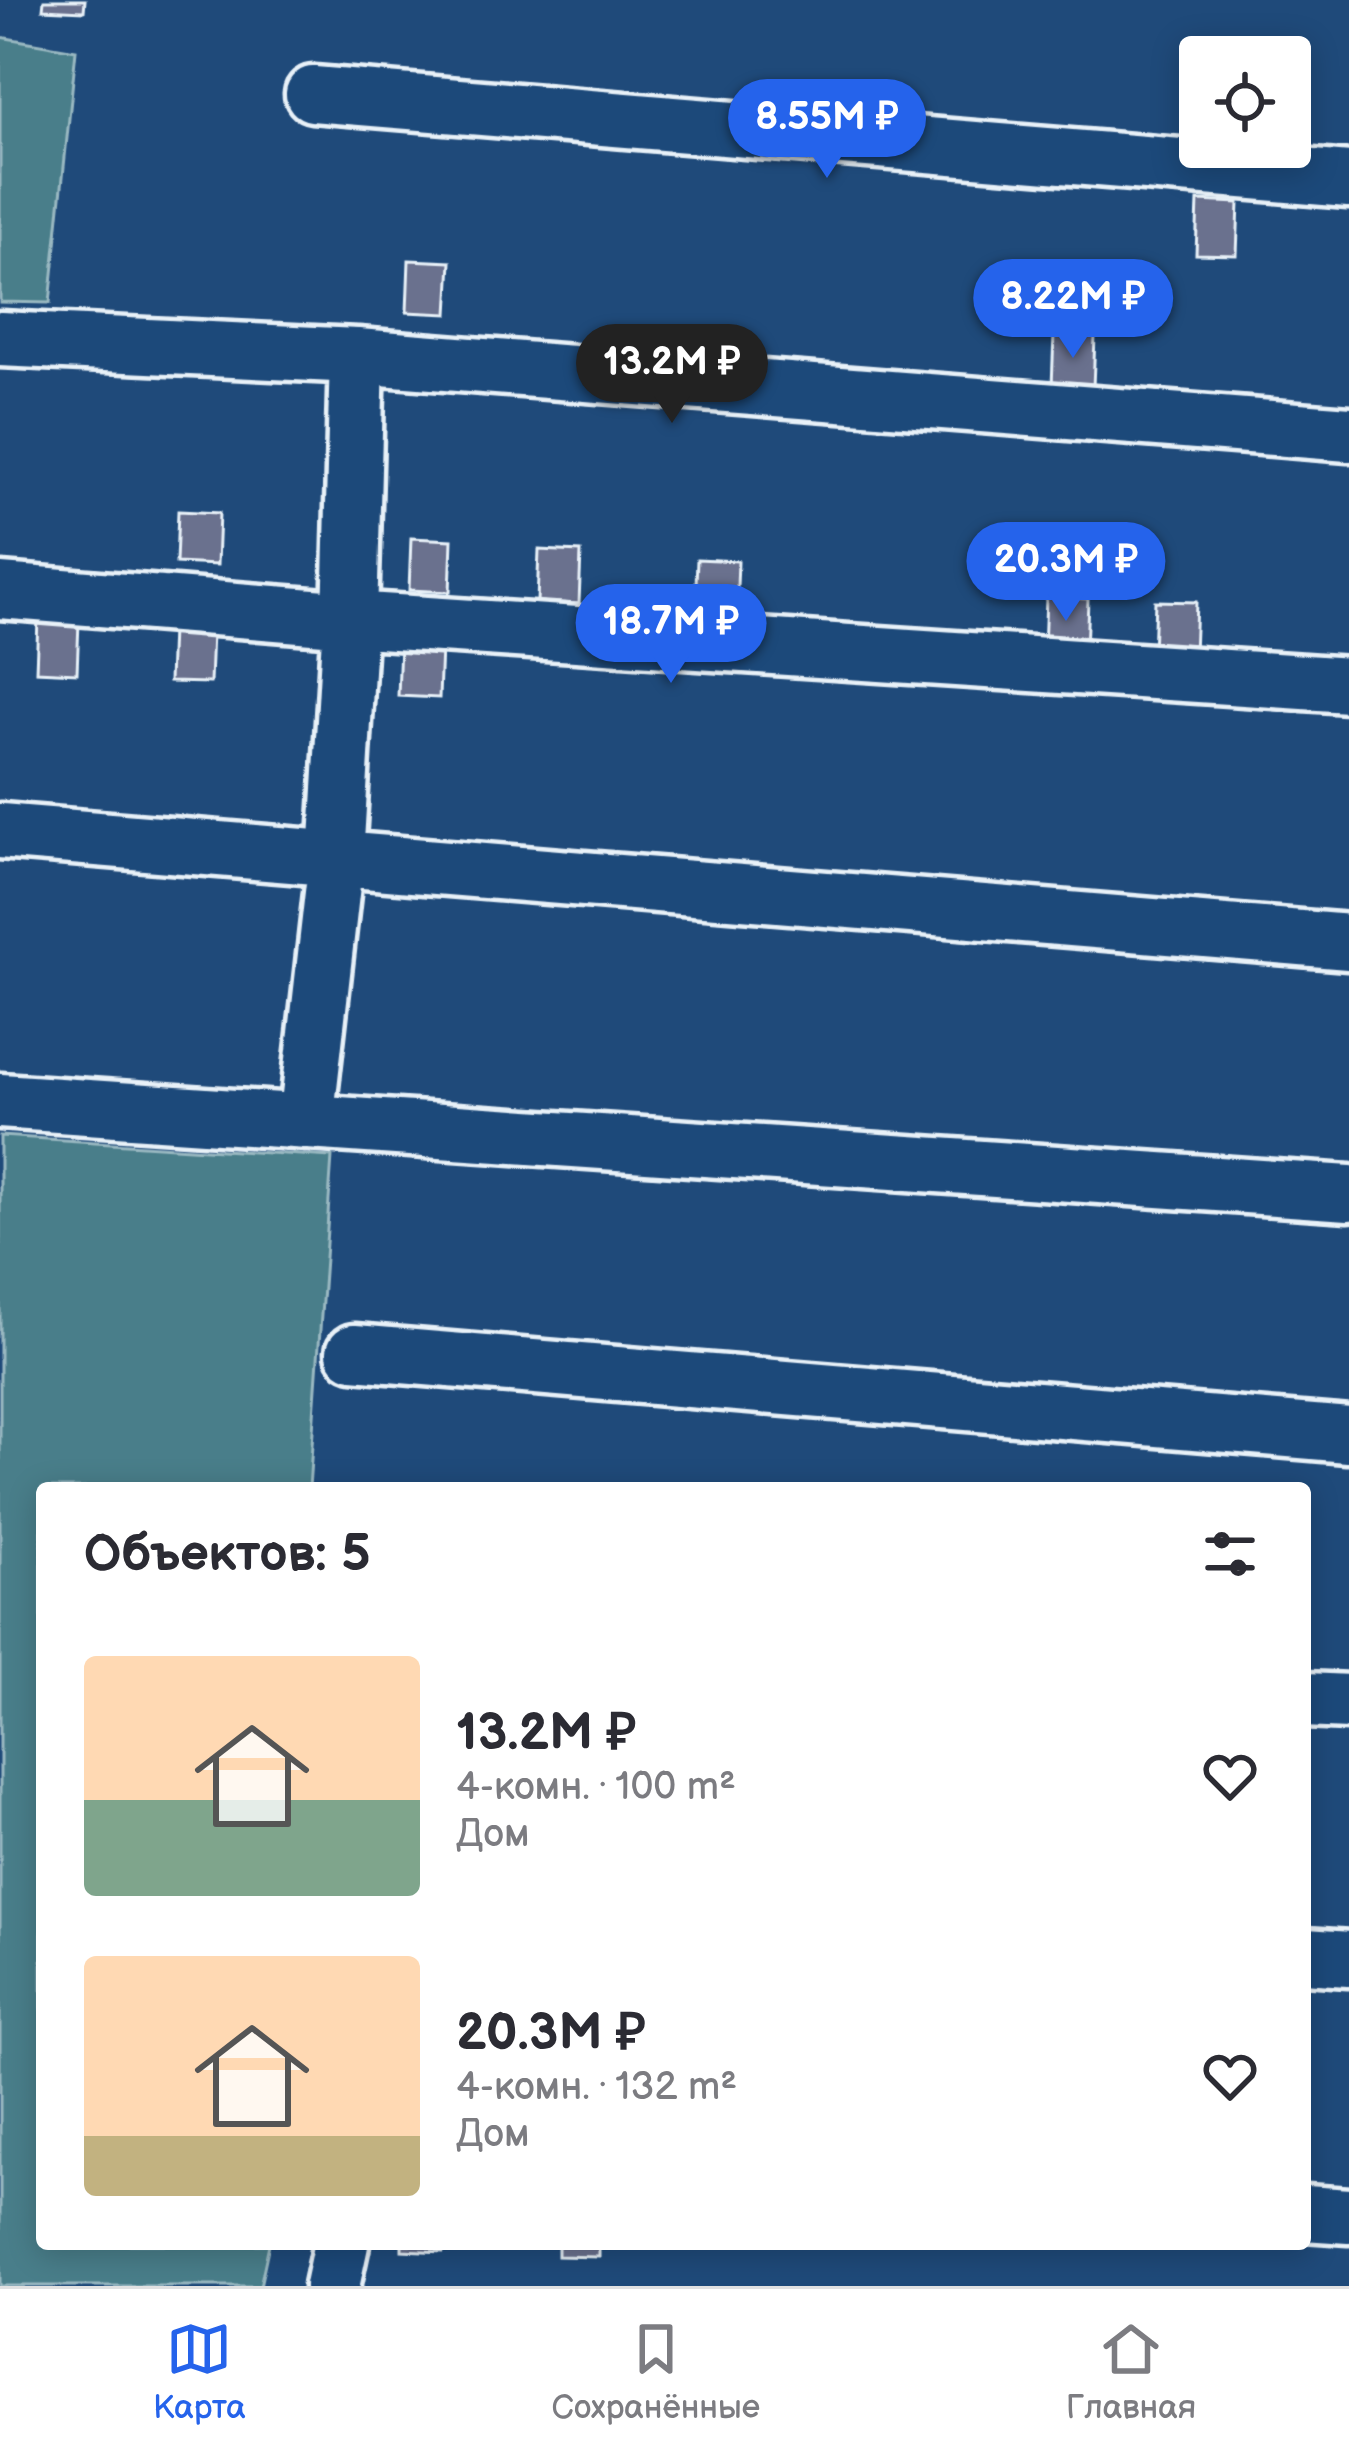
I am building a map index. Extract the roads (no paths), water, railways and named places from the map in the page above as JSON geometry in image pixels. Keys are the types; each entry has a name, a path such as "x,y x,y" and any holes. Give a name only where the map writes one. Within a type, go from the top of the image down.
{"street":[{"path":"313,94 1349,180"},
{"path":"0,338 357,356 1349,434"},
{"path":"306,1122 336,858 350,619 357,356"},
{"path":"0,591 1349,686"},
{"path":"0,831 1349,942"},
{"path":"0,1101 1349,1193"},
{"path":"354,1352 1349,1435"},
{"path":"1311,1700 1349,1702"},
{"path":"1311,1956 1349,1959"},
{"path":"1311,2213 1349,2216"},
{"path":"332,2286 340,2250"}]}
